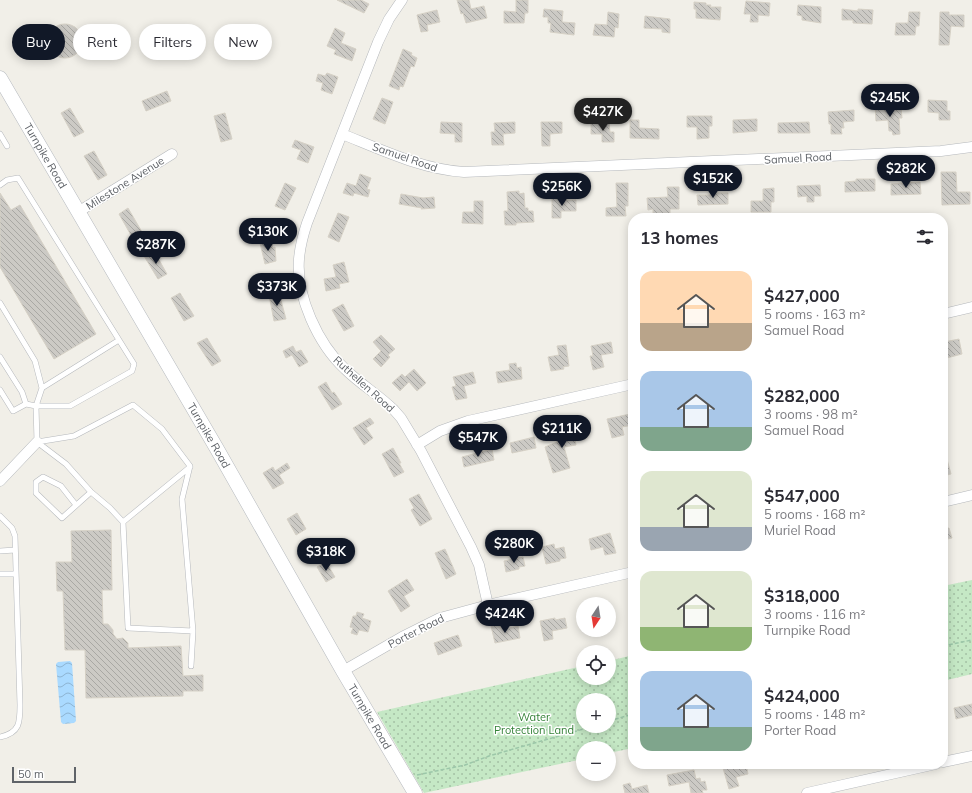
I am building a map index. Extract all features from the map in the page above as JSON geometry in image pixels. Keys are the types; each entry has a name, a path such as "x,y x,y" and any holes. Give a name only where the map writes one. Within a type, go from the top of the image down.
{"main road":[{"name":"Turnpike Road","path":"0,78 217,449 415,793"}],"street":[{"name":"Ruthellen Road","path":"402,0 383,30 307,223 299,260 300,272 303,292 310,317 325,347 344,368 394,410 401,418 417,445 476,556 488,604"},
{"name":"Samuel Road","path":"342,134 423,165 445,170 464,172 935,152 972,147"},
{"name":"Milestone Avenue","path":"78,212 172,154"},
{"path":"948,313 972,307"},
{"path":"417,445 440,431 468,421 628,385"},
{"path":"0,481 37,442"},
{"path":"948,501 972,495"},
{"name":"Porter Road","path":"344,671 402,637 440,618 488,604 628,573"},
{"path":"948,761 972,756"},
{"path":"807,793 914,769"}],"lane":[{"path":"0,134 7,146"},
{"path":"0,185 7,180 18,178 134,364 132,371 70,406 36,406 26,404 12,411 0,390"},
{"path":"0,303 35,361 42,388 36,406 37,442"},
{"path":"42,388 119,340"},
{"path":"0,357 22,392 26,404"},
{"path":"37,442 74,436 133,405 162,429 190,466"},
{"path":"37,442 66,464 91,492 110,508 123,522 128,628 193,631"},
{"path":"123,522 190,466"},
{"path":"190,466 182,499 193,631 191,666"},
{"path":"76,506 61,486 43,478 36,482 36,493 62,518 76,506 91,492"},
{"path":"0,516 7,522 14,532 20,716 14,732 0,737"},
{"path":"0,551 15,550"},
{"path":"0,574 16,574"}],"path":[{"path":"948,645 972,640"},
{"path":"616,719 628,715"},
{"path":"406,778 465,765 489,756 576,731"}],"green space":[{"path":"972,580 972,674 948,680 948,585"},
{"name":"Water Protection Land","path":"628,656 628,749 616,752 616,741 576,741 576,760 424,793 377,712 576,668 576,685 616,685 616,659"}],"water":[{"path":"70,661 72,663 76,721 74,723 63,724 61,722 56,664 58,662"}],"building":[{"path":"337,0 361,0 369,4 364,13"},
{"path":"457,0 469,0 471,9 484,6 487,18 466,23 463,13 461,14"},
{"path":"516,0 528,0 528,13 525,13 524,23 504,23 504,11 516,12"},
{"path":"746,1 770,3 769,16 758,15 758,22 750,22 751,14 744,14"},
{"path":"694,2 706,3 706,5 711,5 710,7 721,7 720,20 696,18"},
{"path":"798,5 821,7 821,23 802,20 802,16 797,15"},
{"path":"544,9 563,11 562,22 575,23 574,35 550,32 551,23 548,23 548,17 543,17"},
{"path":"842,9 858,11 858,9 873,10 872,24 853,23 853,20 842,20"},
{"path":"437,10 440,22 427,25 428,31 421,32 417,15"},
{"path":"608,12 619,14 618,28 615,27 614,37 593,35 595,24 607,25"},
{"path":"909,12 920,12 919,26 916,26 915,35 895,35 896,23 908,23"},
{"path":"940,12 949,12 949,15 964,15 964,27 951,26 949,45 939,45"},
{"path":"645,16 670,19 670,33 662,32 662,29 644,28"},
{"path":"65,24 73,27 73,55 65,58"},
{"path":"335,28 345,33 341,43 356,49 352,61 334,54 336,50 327,46"},
{"path":"403,49 412,53 411,55 417,58 414,67 411,66 403,87 400,86 399,90 389,86"},
{"path":"327,73 338,77 332,94 321,90 323,83 316,81 318,74 325,76"},
{"path":"167,91 171,101 146,111 142,101"},
{"path":"382,98 393,102 385,124 373,119"},
{"path":"928,100 947,101 947,111 950,111 950,120 939,120 939,113 928,112"},
{"path":"884,105 884,109 901,107 902,118 899,118 900,134 893,135 892,131 889,131 888,120 876,121 875,106"},
{"path":"70,108 84,132 74,137 61,113"},
{"path":"854,110 854,121 843,122 844,128 841,128 842,134 831,134 831,124 829,124 828,112"},
{"path":"225,113 232,139 221,142 214,116"},
{"path":"687,116 712,116 712,126 709,126 709,138 697,139 697,127 687,127"},
{"path":"757,119 757,131 733,133 733,120"},
{"path":"630,120 639,120 639,128 659,129 659,139 630,138"},
{"path":"441,122 462,123 462,142 455,142 455,134 440,133"},
{"path":"515,122 515,133 503,134 504,145 492,145 491,132 495,132 494,123"},
{"path":"541,122 562,122 562,133 550,134 550,146 542,146"},
{"path":"809,122 810,133 778,133 778,123"},
{"path":"591,123 609,123 610,132 614,132 614,142 602,142 602,134 591,134"},
{"path":"295,140 314,147 308,163 297,159 301,150 292,147"},
{"path":"94,151 107,175 98,180 84,156"},
{"path":"941,172 956,172 957,192 970,192 970,204 942,205"},
{"path":"360,174 371,178 367,189 370,190 368,197 354,193 353,196 343,193 347,183 356,186"},
{"path":"856,179 875,179 875,191 845,192 845,182 856,181"},
{"path":"920,182 921,194 891,195 891,184"},
{"path":"285,183 296,188 285,210 275,206"},
{"path":"616,183 628,183 628,206 625,206 626,216 606,216 606,208 617,207"},
{"path":"820,185 821,196 814,196 814,202 807,202 807,196 798,197 797,186"},
{"path":"667,187 679,187 679,209 670,209 670,213 653,213 653,209 648,210 647,198 668,197"},
{"path":"774,188 774,202 771,202 771,212 751,212 751,201 763,201 763,189"},
{"path":"519,191 519,194 524,193 525,208 528,208 528,211 533,211 534,222 505,225 504,211 508,211 507,192"},
{"path":"0,193 11,210 20,205 96,334 54,359 0,267"},
{"path":"713,193 728,193 728,204 698,205 697,195 713,195"},
{"path":"401,194 423,198 434,197 435,208 421,209 422,208 399,204"},
{"path":"552,198 561,198 561,200 576,200 576,211 561,211 561,218 552,218"},
{"path":"474,201 483,201 483,224 462,223 463,212 474,212"},
{"path":"128,208 142,232 132,237 119,214"},
{"path":"338,213 349,217 339,242 328,237"},
{"path":"271,241 273,248 275,247 276,261 265,264 260,243"},
{"path":"154,251 167,274 158,279 144,256"},
{"path":"344,262 349,282 339,284 340,288 326,291 324,279 336,277 333,265"},
{"path":"180,293 194,316 184,321 171,298"},
{"path":"279,293 286,319 274,321 269,295"},
{"path":"343,304 354,326 344,331 332,310"},
{"path":"381,335 395,349 388,355 390,357 381,367 373,359 381,351 373,342"},
{"path":"207,338 221,361 212,366 197,343"},
{"path":"959,339 962,354 948,358 948,341"},
{"path":"611,342 613,353 601,355 604,367 593,370 590,356 593,356 591,346"},
{"path":"566,345 569,366 563,367 564,369 551,371 548,357 559,355 557,346"},
{"path":"293,346 296,352 301,350 308,362 299,367 292,355 286,358 283,351"},
{"path":"516,363 517,368 521,367 522,379 498,383 496,372 510,370 509,364"},
{"path":"414,369 426,383 417,391 409,382 400,391 392,383 402,374 405,377"},
{"path":"473,372 476,383 464,386 467,398 456,400 452,387 456,386 453,377"},
{"path":"326,382 332,393 334,392 342,404 332,410 318,387"},
{"path":"628,414 628,426 622,427 624,435 612,438 607,419"},
{"path":"370,418 374,423 366,428 373,438 364,445 353,428"},
{"path":"580,428 582,438 575,439 576,445 564,447 570,468 553,473 545,447 557,442 556,431"},
{"path":"534,437 536,448 512,453 510,443"},
{"path":"393,448 404,472 394,477 382,454"},
{"path":"492,449 494,460 464,467 462,457"},
{"path":"287,463 290,468 279,475 284,483 273,489 263,473 273,467 275,471"},
{"path":"948,463 951,474 948,475"},
{"path":"419,494 432,519 420,526 411,510 414,508 409,499"},
{"path":"297,513 306,529 296,535 287,519"},
{"path":"948,528 952,538 948,539"},
{"path":"111,530 112,590 102,590 103,624 108,624 113,630 113,634 117,639 123,638 128,643 128,648 181,646 183,676 203,675 203,691 183,691 183,696 86,698 85,650 65,650 63,591 57,591 56,562 72,562 71,531"},
{"path":"610,533 616,553 605,555 603,547 591,550 589,539"},
{"path":"554,544 555,549 564,547 566,558 546,564 542,547"},
{"path":"445,549 456,574 446,579 435,553"},
{"path":"523,557 525,566 506,572 504,561"},
{"path":"326,562 335,577 326,582 317,567"},
{"path":"407,579 414,590 404,596 410,606 401,612 388,591"},
{"path":"357,612 364,614 362,618 371,621 368,632 359,630 357,635 351,633 353,628 350,627 353,616 356,616"},
{"path":"555,618 555,620 565,618 567,628 552,631 553,639 544,641 540,621"},
{"path":"500,625 500,628 506,627 506,629 518,626 520,638 495,643 491,626"},
{"path":"458,635 462,646 438,655 434,643"},
{"path":"972,704 972,715 956,719 954,708"},
{"path":"723,769 747,769 748,774 736,777 739,786 729,789"},
{"path":"694,770 696,779 700,778 701,782 705,781 707,790 702,790 703,793 691,793 689,782 669,786 667,775"},
{"path":"630,783 632,789 647,785 649,793 625,793 623,785"}]}
